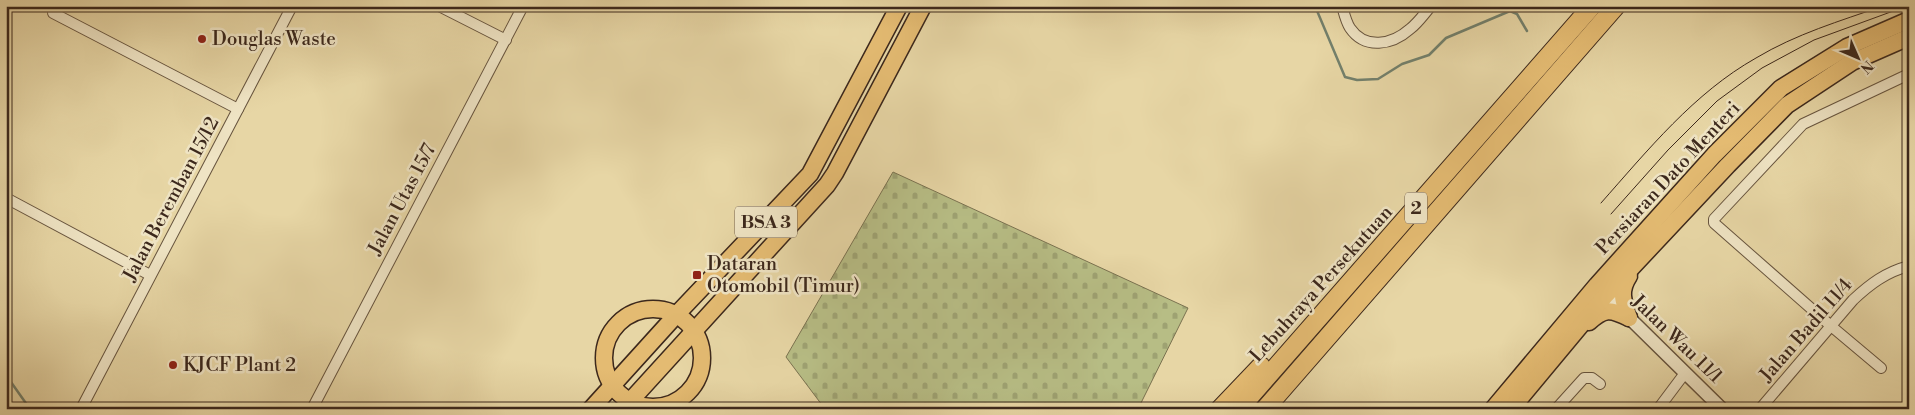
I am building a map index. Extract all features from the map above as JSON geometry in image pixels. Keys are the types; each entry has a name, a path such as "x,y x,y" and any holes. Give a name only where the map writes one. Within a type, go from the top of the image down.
{"highway":[{"name":"Lebuhraya Persekutuan","path":"1239,409 1592,6"},
{"name":"Lebuhraya Persekutuan","path":"1265,409 1616,6"},
{"path":"1220,409 1277,350 1294,344"}],"main road":[{"name":"BSA 3","path":"592,409 677,314 810,174 899,6"},
{"name":"BSA 3","path":"626,405 818,196 835,173 923,6"},
{"name":"Persiaran Dato Menteri","path":"1493,409 1588,295 1714,155 1781,88 1847,47 1909,20"},
{"name":"Persiaran Dato Menteri","path":"1511,409 1606,295 1787,105 1852,62 1909,37"},
{"path":"1629,318 1622,298 1622,290 1644,255"},
{"path":"1606,275 1602,286 1606,295"},
{"path":"1588,295 1597,292 1606,295"},
{"path":"645,309 662,309 677,314 687,321 701,345 702,360 699,376 691,389 678,400 662,406 626,405 612,386 605,370 604,354 608,338 617,324 630,314 645,309"},
{"path":"1572,336 1604,312 1612,310 1629,318"}],"street":[{"name":"Jalan Beremban 15/12","path":"81,409 292,6"},
{"path":"439,6 506,40"},
{"name":"Jalan Utas 15/7","path":"312,409 523,6"},
{"path":"1342,6 1348,26 1354,33 1373,44 1381,44 1398,38 1410,30 1431,6"},
{"path":"53,14 238,109"},
{"path":"1881,368 1714,222 1714,219 1803,124 1909,74"},
{"path":"6,198 150,275"},
{"name":"Jalan Badil 11/4","path":"1760,409 1853,300 1870,284 1887,274 1909,266"},
{"name":"Jalan Wau 11/1","path":"1606,295 1722,409"},
{"path":"1658,409 1685,373"},
{"path":"1556,409 1584,378 1592,378 1600,384"}],"green space":[{"path":"893,172 1188,308 1138,409 825,409 786,357"}],"waterway":[{"path":"1315,6 1345,77 1357,80 1378,79 1402,64 1429,55 1446,38 1510,11 1517,14 1527,31"},
{"path":"6,375 30,409"}],"tram line":[{"path":"1601,203 1636,163 1692,105 1733,72 1771,49 1818,29 1883,6"},
{"path":"1611,214 1668,150 1717,101 1762,68 1814,40 1907,6"}],"place":[{"name":"Douglas Waste","path":"202,39"},
{"name":"Dataran Otomobil (Timur)","path":"697,275"},
{"name":"KJCF Plant 2","path":"173,365"}]}
